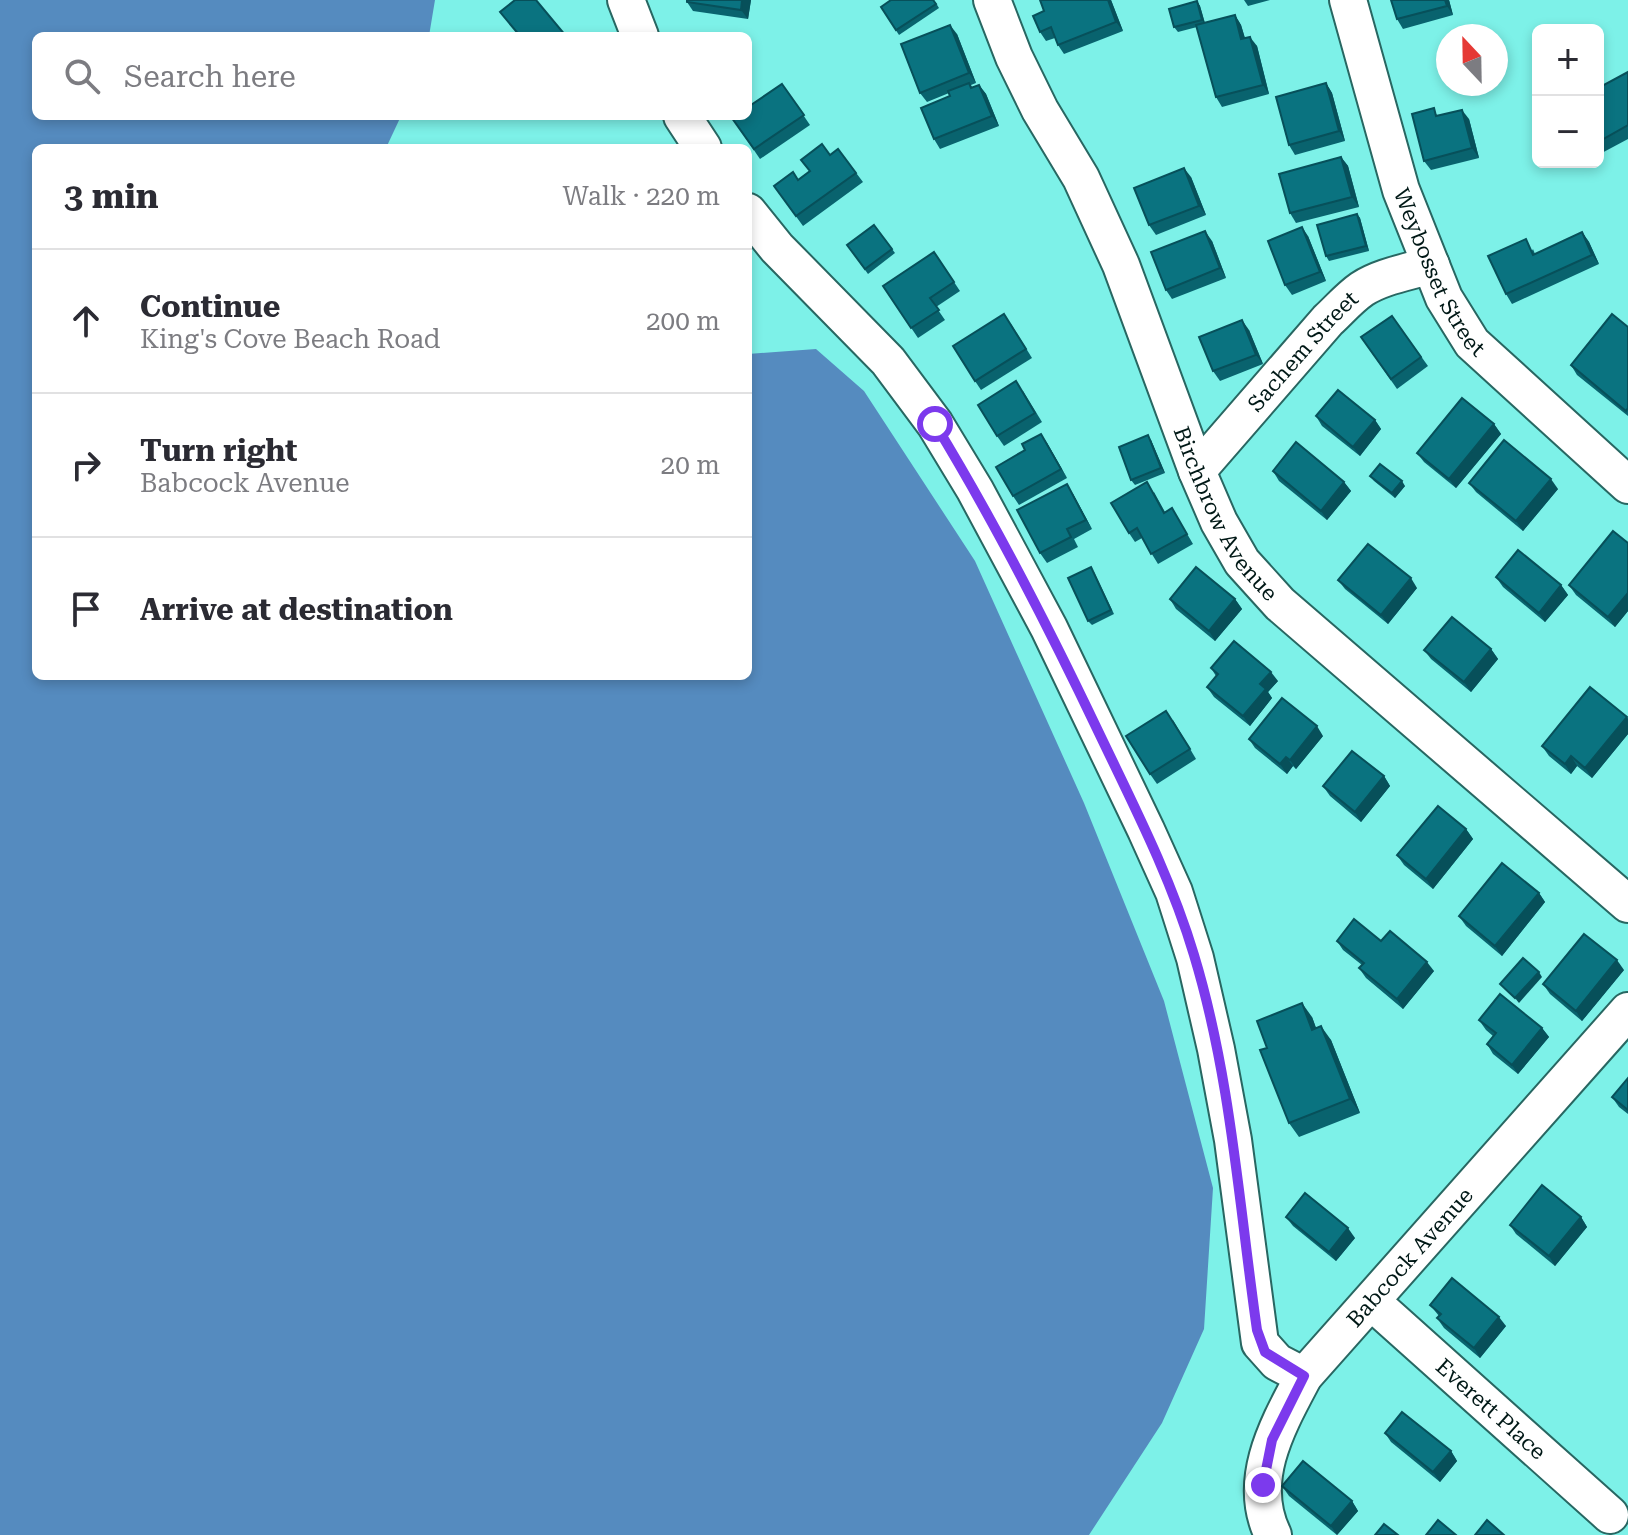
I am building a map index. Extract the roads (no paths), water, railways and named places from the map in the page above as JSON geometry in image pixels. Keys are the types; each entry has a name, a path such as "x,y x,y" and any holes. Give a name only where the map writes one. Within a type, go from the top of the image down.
{"street":[{"path":"626,0 638,32"},
{"name":"Birchbrow Avenue","path":"992,0 1014,57 1040,110 1081,178 1121,265 1197,471 1219,522 1242,562 1280,604 1628,904"},
{"name":"Weybosset Street","path":"1348,0 1401,190 1444,298 1472,343 1628,485"},
{"path":"685,120 700,144"},
{"path":"752,217 777,248 888,361 935,424 975,490 1049,628 1146,830 1174,892 1195,958 1216,1049 1235,1153 1260,1343 1277,1362 1304,1376"},
{"name":"Sachem Street","path":"1197,471 1328,320 1351,299 1380,280 1431,265"},
{"name":"Babcock Avenue","path":"1273,1535 1262,1504 1265,1464 1272,1440 1304,1376 1628,1011"},
{"name":"Everett Place","path":"1372,1302 1610,1515"}],"water":[{"path":"0,0 435,0 430,32 32,32 32,120 399,120 388,144 32,144 32,680 752,680 752,354 816,349 864,391 975,561 1084,803 1164,1001 1213,1188 1204,1329 1162,1423 1089,1535 0,1535"}]}
